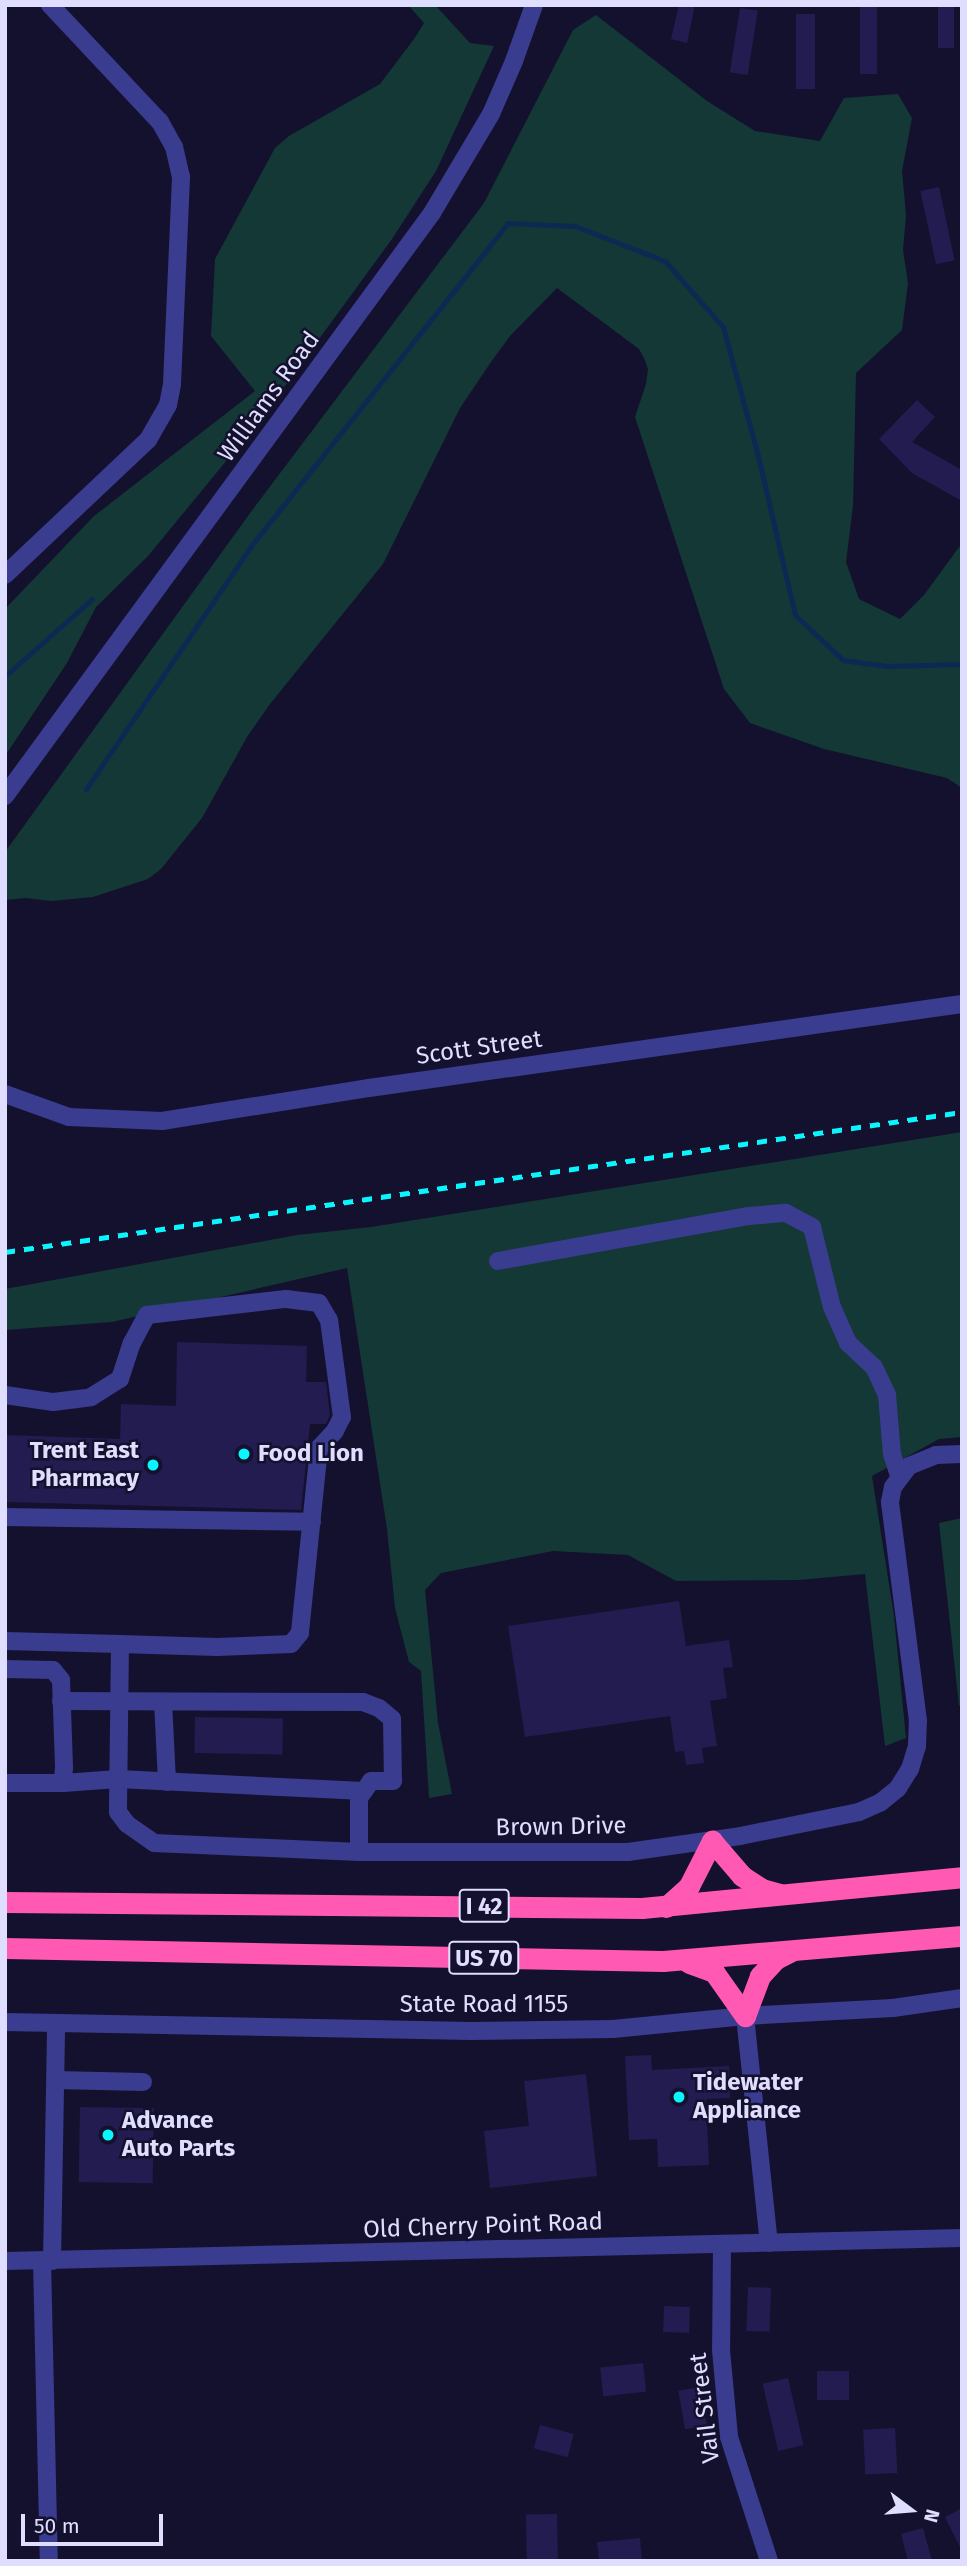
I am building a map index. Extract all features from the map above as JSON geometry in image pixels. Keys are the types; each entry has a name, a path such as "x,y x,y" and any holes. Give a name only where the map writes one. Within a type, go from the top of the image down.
{"highway":[{"path":"666,1907 690,1886 712,1841 742,1875 762,1888 784,1896"},
{"name":"I 42","path":"5,1902 666,1907 962,1877"},
{"name":"US 70","path":"5,1948 663,1961 962,1936"},
{"path":"745,2016 767,1967 796,1950"},
{"path":"663,1961 689,1963 714,1972 745,2016"}],"street":[{"path":"5,575 148,440 168,405 172,384 181,177 174,147 160,122 50,5"},
{"path":"65,5 77,34"},
{"name":"Williams Road","path":"5,796 432,214 491,114 534,5"},
{"name":"Scott Street","path":"5,1094 69,1117 162,1121 369,1088 962,1003"},
{"path":"498,1261 749,1216 786,1213 813,1227 832,1307 848,1343 874,1367 887,1395 892,1454 899,1475 920,1459 962,1454"},
{"path":"5,1395 52,1402 91,1397 120,1379 132,1343 147,1315 286,1299 319,1303 329,1320 342,1417 335,1431 319,1448 300,1633 291,1644 217,1647 5,1641"},
{"name":"Brown Drive","path":"120,1644 118,1812 133,1830 154,1843 359,1852 628,1852 712,1841 859,1812 890,1795 910,1769 917,1746 918,1721 890,1511 893,1487 899,1475"},
{"path":"5,1517 312,1522"},
{"path":"5,1669 53,1670 61,1680 63,1783"},
{"path":"61,1701 363,1702 379,1709 392,1719 393,1781 371,1781 359,1798 359,1852"},
{"path":"163,1702 167,1782"},
{"path":"5,1783 118,1779 364,1791"},
{"name":"State Road 1155","path":"5,2022 471,2031 613,2029 745,2016 893,2008 962,1998"},
{"path":"745,2016 769,2243"},
{"path":"49,2561 47,2261 57,2023"},
{"path":"56,2080 143,2082"},
{"name":"Old Cherry Point Road","path":"5,2261 962,2238"},
{"name":"Vail Street","path":"722,2245 721,2350 729,2437 769,2561"}],"green space":[{"path":"408,5 435,5 470,43 494,46 436,171 392,239 260,420 148,556 96,607 67,663 5,756 5,609 94,516 255,391 211,336 215,259 275,148 289,136 380,84 424,23"},
{"path":"596,15 707,101 755,131 820,141 844,98 898,94 912,118 902,171 906,215 903,250 908,283 902,330 856,373 853,506 846,562 859,599 900,619 924,595 962,543 962,788 947,778 824,749 750,723 724,689 635,417 646,384 648,369 644,358 639,349 557,288 510,336 491,362 460,408 383,564 270,704 247,737 202,818 161,869 148,879 93,897 51,901 26,898 5,900 5,852 256,505 484,203 573,30"},
{"path":"962,1132 962,1437 939,1439 872,1476 894,1616 906,1738 885,1746 865,1574 799,1580 676,1581 628,1555 553,1551 441,1573 425,1590 438,1723 452,1794 429,1798 421,1671 409,1662 395,1608 387,1529 347,1268 112,1322 5,1330 5,1289 297,1235 371,1227"},
{"path":"962,1518 962,1704 959,1706 939,1523"}],"building":[{"path":"679,5 695,5 687,43 671,39"},
{"path":"860,5 877,5 877,74 860,74"},
{"path":"938,5 954,5 954,48 938,48"},
{"path":"740,8 758,11 748,75 730,72"},
{"path":"796,14 815,14 815,89 796,89"},
{"path":"939,187 955,260 936,264 920,191"},
{"path":"917,400 935,417 912,442 962,470 962,501 912,473 879,439"},
{"path":"177,1342 307,1346 306,1382 326,1382 330,1415 326,1424 310,1424 301,1510 5,1502 5,1435 120,1439 121,1404 176,1406"},
{"path":"679,1601 686,1646 729,1640 733,1667 723,1668 727,1698 710,1701 717,1746 702,1748 704,1763 686,1765 684,1751 675,1752 670,1716 525,1737 508,1626"},
{"path":"195,1717 283,1719 282,1755 194,1753"},
{"path":"651,2055 652,2070 729,2066 730,2098 706,2099 709,2165 658,2167 657,2139 629,2140 625,2056"},
{"path":"586,2074 597,2176 490,2188 484,2131 529,2126 524,2081"},
{"path":"80,2107 154,2108 153,2183 79,2182"},
{"path":"748,2287 771,2288 769,2332 746,2331"},
{"path":"664,2306 690,2307 689,2333 663,2332"},
{"path":"643,2363 646,2392 603,2396 600,2367"},
{"path":"817,2371 849,2371 849,2400 817,2400"},
{"path":"788,2378 804,2445 778,2451 763,2384"},
{"path":"700,2387 707,2425 685,2429 678,2391"},
{"path":"540,2425 574,2434 568,2457 534,2448"},
{"path":"895,2428 897,2473 865,2475 863,2430"},
{"path":"962,2508 962,2551 945,2517"},
{"path":"557,2514 558,2561 527,2561 526,2515"},
{"path":"923,2528 932,2561 908,2561 901,2534"},
{"path":"640,2538 642,2561 599,2561 597,2542"}],"waterway":[{"path":"86,789 251,546 508,223 575,226 665,261 723,327 758,456 795,615 843,660 887,666 962,664"},
{"path":"5,676 92,599"}],"railway":[{"path":"5,1252 962,1112"}],"place":[{"name":"Food Lion","path":"244,1454"},
{"name":"Trent East Pharmacy","path":"153,1465"},
{"name":"Tidewater Appliance","path":"679,2097"},
{"name":"Advance Auto Parts","path":"108,2135"}]}
